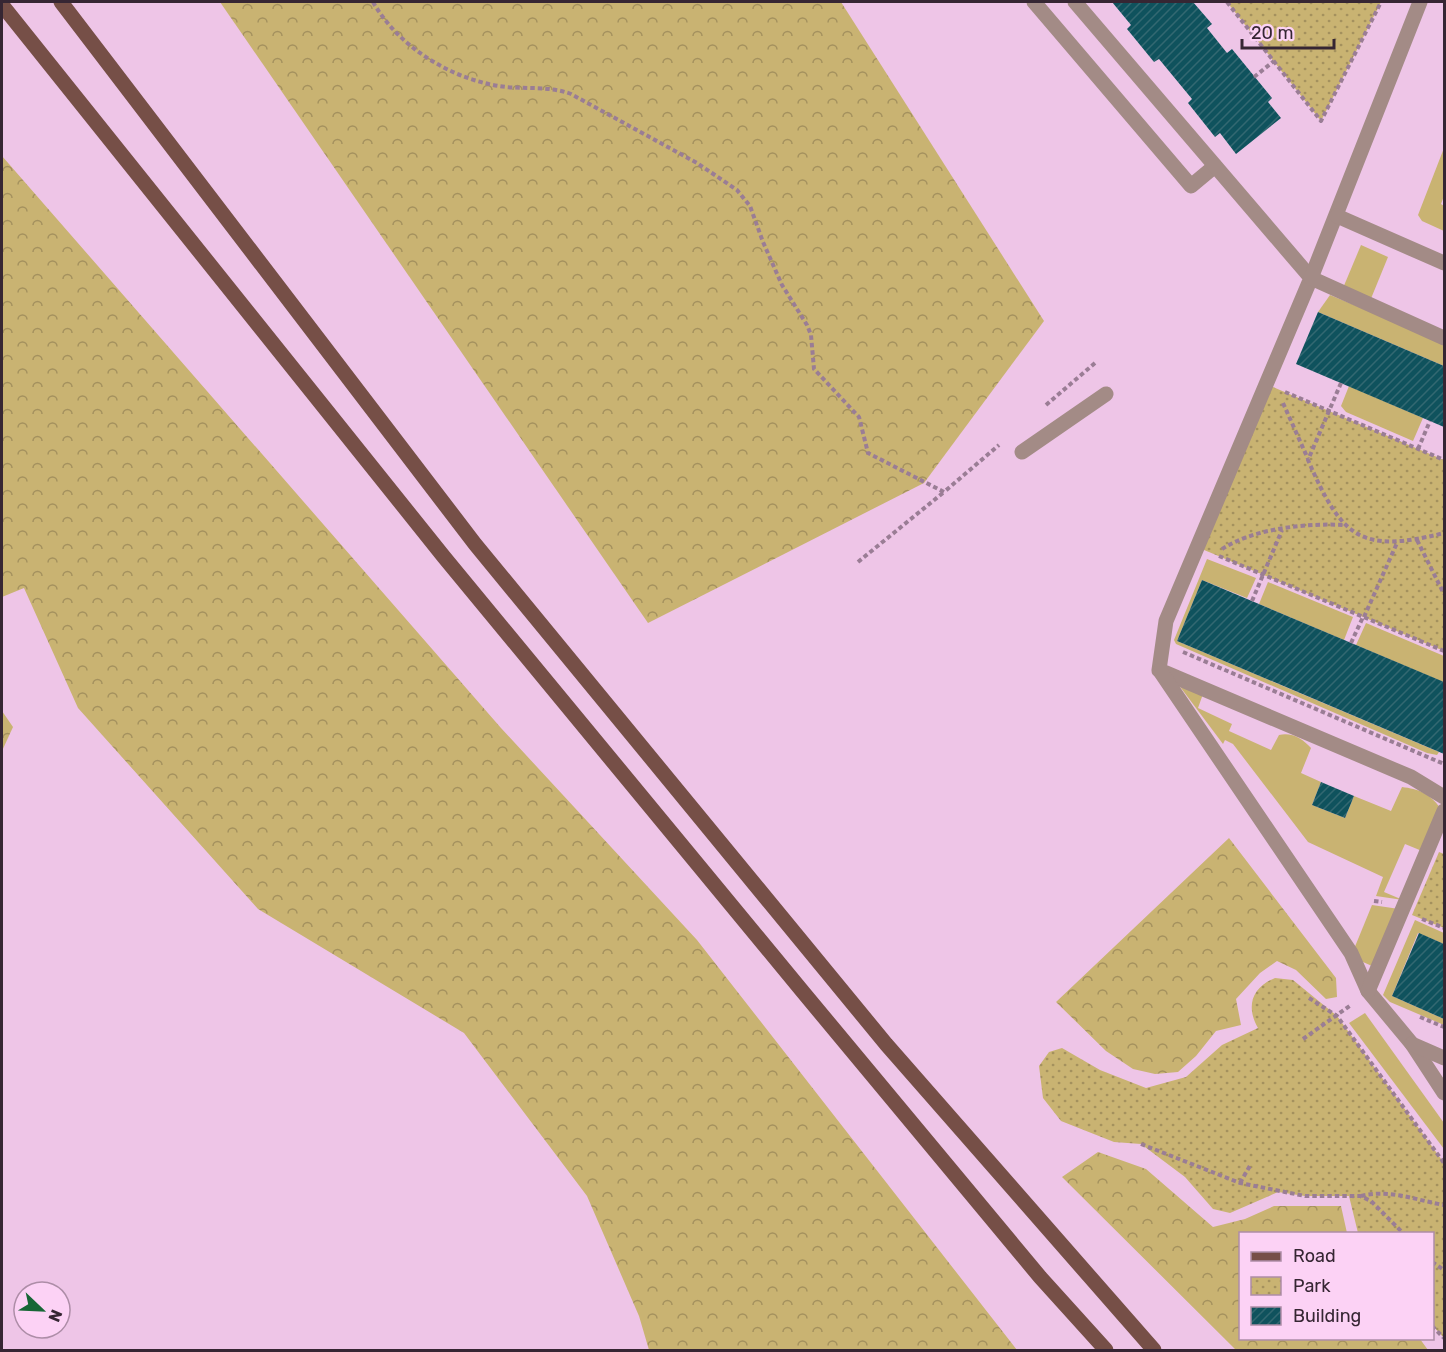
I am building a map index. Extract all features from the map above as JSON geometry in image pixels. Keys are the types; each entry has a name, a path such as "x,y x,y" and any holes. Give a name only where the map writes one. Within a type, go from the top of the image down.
{"main road":[{"path":"61,2 482,553 886,1044 1154,1350"},
{"path":"2,5 452,566 802,992 1040,1277 1106,1350"}],"street":[{"path":"1034,2 1191,186 1215,166"},
{"path":"1075,2 1311,278 1444,338"},
{"path":"1420,2 1337,216 1166,621 1159,670 1351,952 1368,991 1412,1044 1444,1093"},
{"path":"1337,216 1444,263"},
{"path":"1022,452 1106,394"},
{"path":"1159,670 1411,777 1444,797"},
{"path":"1368,991 1444,811"},
{"path":"1412,1044 1444,1058"}],"path":[{"path":"373,2 391,28 413,47 447,70 494,85 559,89 697,163 737,190 750,206 763,242 783,285 807,325 811,335 814,369 859,417 868,453 924,483"},
{"path":"1227,2 1321,121 1381,2"},
{"path":"1254,76 1274,61"},
{"path":"1308,460 1341,383"},
{"path":"1444,460 1277,388 1308,460 1336,514 1346,525 1366,538 1396,543 1444,533"},
{"path":"1418,449 1430,421"},
{"path":"858,562 944,492"},
{"path":"1346,525 1320,524 1282,529 1226,546 1215,554 1444,651"},
{"path":"1252,601 1282,529"},
{"path":"1417,540 1444,594"},
{"path":"1351,643 1396,543"},
{"path":"1179,651 1444,764"},
{"path":"1309,998 1337,1016 1444,1163"},
{"path":"1303,1040 1337,1016"},
{"path":"1141,1144 1240,1183 1305,1196 1360,1196 1377,1192 1395,1193 1444,1205"},
{"path":"1240,1183 1251,1164"},
{"path":"1360,1196 1371,1200 1403,1232"}],"green space":[{"path":"220,2 841,2 1044,321 924,483 648,623"},
{"path":"1227,2 1381,2 1321,121"},
{"path":"1444,148 1444,196 1441,204 1444,206 1444,231 1422,221 1418,215"},
{"path":"2,156 501,728 697,940 1017,1350 649,1350 639,1316 587,1196 464,1033 258,909 78,708 24,588 2,597"},
{"path":"1361,245 1388,257 1370,301 1343,288"},
{"path":"1330,295 1444,342 1444,366 1318,312"},
{"path":"1266,384 1444,460 1444,651 1197,547"},
{"path":"1349,386 1423,418 1413,441 1346,412 1341,406"},
{"path":"1207,559 1256,578 1247,598 1202,580 1177,641 1439,752 1437,755 1427,753 1176,644 1174,640"},
{"path":"1268,582 1353,617 1344,640 1259,604"},
{"path":"1366,623 1444,656 1443,682 1356,645"},
{"path":"1178,684 1203,694 1198,708 1232,724 1229,731 1271,750 1279,735 1284,734 1293,735 1308,745 1311,748 1301,773 1321,782 1312,805 1345,818 1354,796 1391,811 1402,787 1428,795 1440,808 1422,851 1405,844 1384,892 1403,900 1376,896 1383,877 1308,842 1233,744 1225,740 1223,744"},
{"path":"2,711 13,727 2,751"},
{"path":"1229,838 1336,978 1337,997 1326,999 1296,970 1277,961 1260,973 1236,999 1241,1025 1216,1031 1196,1056 1178,1072 1155,1074 1133,1069 1106,1051 1056,1002"},
{"path":"1439,852 1444,854 1444,928 1412,915"},
{"path":"1372,905 1399,909 1372,966 1363,962 1354,949"},
{"path":"1415,920 1444,933 1444,944 1418,933 1392,996 1444,1019 1444,1025 1390,1002 1383,995"},
{"path":"1275,978 1293,980 1337,1016 1444,1163 1444,1338 1434,1327 1434,1232 1358,1232 1349,1196 1305,1196 1278,1192 1230,1213 1213,1209 1185,1177 1141,1144 1114,1142 1061,1121 1043,1098 1039,1066 1049,1052 1062,1048 1100,1070 1146,1088 1186,1077 1222,1045 1258,1028 1252,1013 1253,999 1267,982"},
{"path":"1365,1013 1444,1123 1444,1149 1349,1023"},
{"path":"1098,1152 1146,1169 1213,1227 1245,1219 1274,1206 1341,1206 1347,1232 1239,1232 1239,1340 1421,1340 1428,1350 1236,1350 1062,1177"}],"building":[{"path":"1112,2 1193,2 1212,24 1207,28 1227,53 1232,49 1272,98 1268,102 1281,118 1236,154 1220,133 1215,137 1188,103 1192,99 1159,59 1154,62 1127,29 1131,25"},
{"path":"1318,312 1444,366 1444,427 1296,364"},
{"path":"1202,580 1444,682 1444,754 1177,641"},
{"path":"1321,782 1354,796 1345,818 1312,805"},
{"path":"1419,933 1444,944 1444,1019 1392,996"}]}
